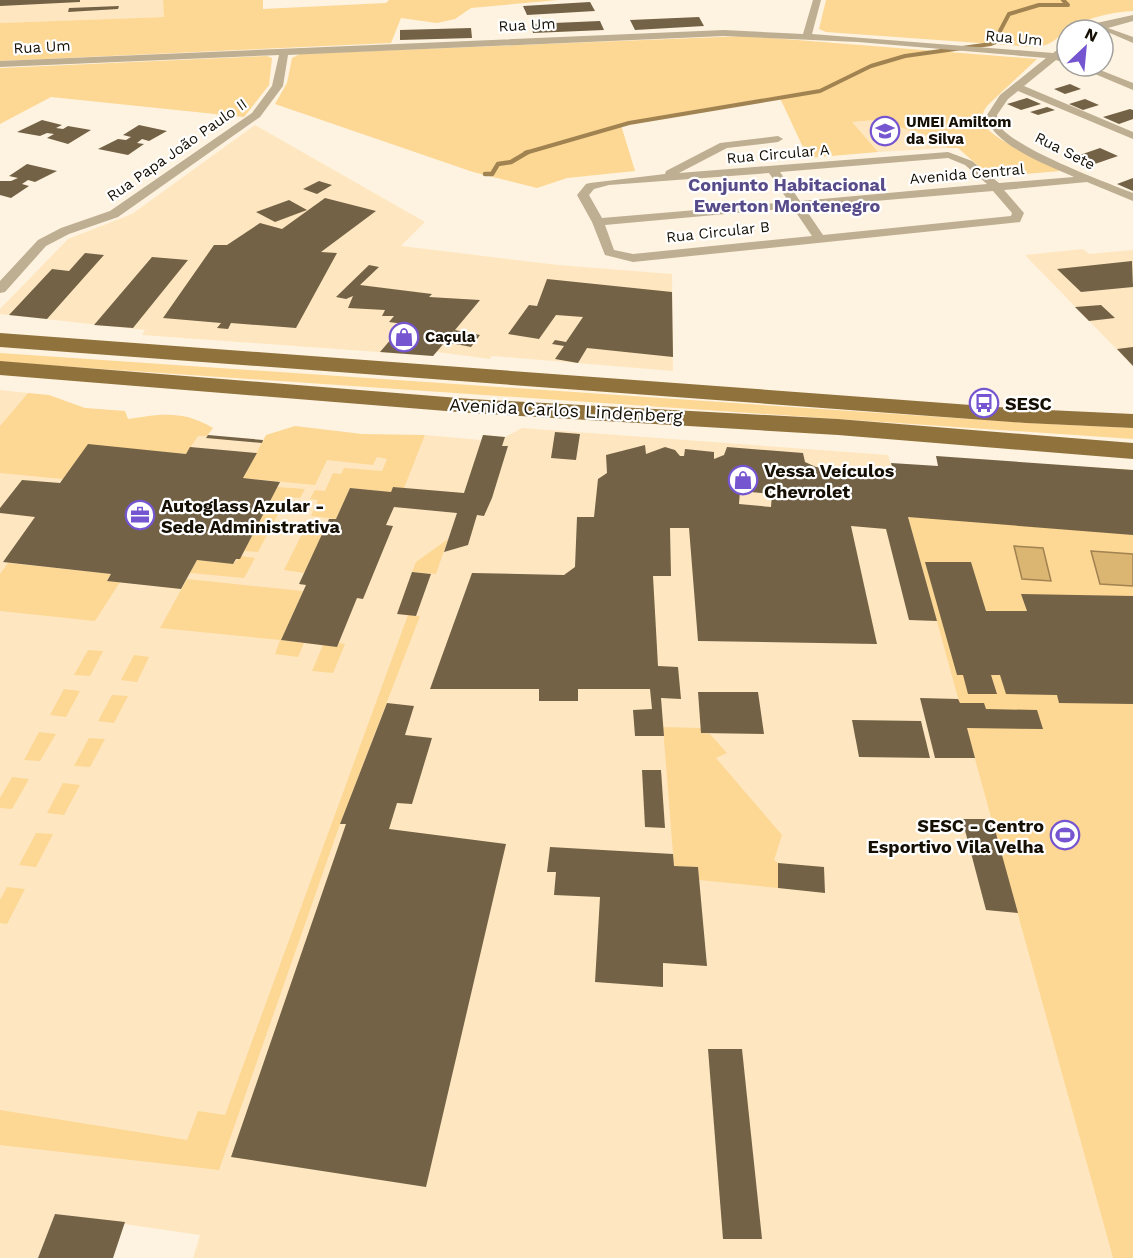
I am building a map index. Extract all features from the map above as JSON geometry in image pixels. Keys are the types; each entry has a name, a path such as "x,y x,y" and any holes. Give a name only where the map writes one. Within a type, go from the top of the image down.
{"main road":[{"name":"Avenida Carlos Lindenberg","path":"0,340 1026,416 1133,421"},
{"name":"Avenida Carlos Lindenberg","path":"0,368 459,405 838,426 1133,451"}],"street":[{"path":"807,36 817,0"},
{"path":"1115,22 1133,18"},
{"name":"Rua Um","path":"0,64 692,33 807,36 1055,56"},
{"path":"1115,35 1133,40"},
{"name":"Rua Papa João Paulo II","path":"0,289 42,243 65,231 114,214 256,115 273,97 279,84 284,51"},
{"name":"Rua Sete","path":"1055,57 996,107 992,115 995,128 1002,135 1087,179 1133,197"},
{"path":"1110,78 1133,87"},
{"path":"1017,87 1133,136"},
{"path":"659,178 724,145 778,139"},
{"name":"Rua Circular A","path":"598,222 583,195 590,186 659,178 948,154 962,158 997,187"},
{"path":"773,170 798,203 820,239"},
{"name":"Avenida Central","path":"598,222 1087,179"},
{"name":"Rua Circular B","path":"598,222 609,252 633,258 1016,219 1018,213 997,187"}],"shaded area":[{"path":"0,0 163,0 165,17 0,23"},
{"path":"163,0 263,0 263,9 386,3 389,0 558,0 471,8 455,19 437,23 401,18 391,43 0,61 0,23 164,17"},
{"path":"826,0 1133,0 1133,11 1095,18 1055,18 1055,39 1046,45 1034,47 826,32 819,29"},
{"path":"745,36 1037,59 988,105 982,118 989,130 997,136 1060,171 991,177 958,148 948,148 939,139 876,120 852,122 878,152 808,158 780,98 621,125 635,171 567,178 537,188 473,172 275,104 287,83 292,58 300,54"},
{"path":"267,56 272,58 269,85 244,117 51,97 0,124 0,68"},
{"name":"UMEI Amiltom da Silva","path":"876,120 939,139 948,148 878,152 851,122"},
{"path":"255,125 425,222 401,246 558,265 672,274 673,371 492,356 490,359 437,352 433,356 142,335 145,330 0,314 0,309 68,239 132,214"},
{"path":"1083,249 1089,254 1133,250 1133,366 1025,255"},
{"path":"0,353 1028,423 1133,428 1133,439 0,362"},
{"path":"0,390 28,393 7,418 417,455 425,435 481,440 483,435 505,437 522,428 888,455 913,531 1113,1258 193,1258 200,1235 55,1214 38,1258 0,1258"},
{"path":"28,393 49,395 85,408 125,411 128,419 161,415 182,416 213,428 207,436 198,436 186,454 88,445 63,479 0,473 0,426"},
{"path":"295,426 362,434 425,435 404,488 393,487 391,492 350,488 336,519 311,516 318,500 310,499 315,490 325,491 333,473 341,474 344,468 382,471 387,459 377,457 373,465 327,460 315,485 243,478 266,435"},
{"name":"SESC - Centro Esportivo Vila Velha","path":"1005,462 1133,470 1133,1258 1113,1258 908,517"},
{"path":"277,487 305,489 300,498 287,497 258,552 244,551"},
{"path":"308,522 327,524 304,573 284,570"},
{"path":"448,539 436,574 412,572 416,562"},
{"path":"1014,546 1043,548 1051,581 1022,579"},
{"path":"1091,551 1133,554 1133,586 1100,584"},
{"path":"241,556 255,558 244,578 190,573 197,560 233,564"},
{"path":"8,563 111,574 107,580 120,582 95,621 0,611 0,574"},
{"path":"187,579 303,591 281,640 304,643 298,657 275,654 280,640 160,628"},
{"path":"408,615 420,616 340,824 219,1170 0,1145 0,1110 187,1140 198,1111 225,1115"},
{"path":"339,643 345,644 333,673 312,671 323,645 337,647"},
{"path":"88,650 103,651 90,676 74,675"},
{"path":"134,655 149,657 137,682 121,680"},
{"path":"64,689 80,691 66,717 50,715"},
{"path":"112,695 128,696 114,723 98,721"},
{"path":"663,727 701,728 701,733 710,734 727,753 716,758 782,835 774,860 778,863 778,888 699,880 698,867 674,866"},
{"path":"39,732 56,734 40,761 24,760"},
{"path":"89,738 105,739 90,767 74,766"},
{"path":"12,777 29,779 12,809 0,808 0,798"},
{"path":"63,783 80,785 64,815 47,813"},
{"path":"36,833 53,834 36,867 19,865"},
{"path":"7,887 25,889 7,924 0,923 0,900"}],"building":[{"path":"0,0 80,0 80,2 0,6"},
{"path":"590,2 595,11 527,15 523,6"},
{"path":"119,6 118,9 68,12 69,8"},
{"path":"699,17 704,26 635,30 630,20"},
{"path":"600,21 604,30 533,33 531,24"},
{"path":"471,28 472,38 400,40 400,30"},
{"path":"1070,84 1081,89 1065,94 1054,89"},
{"path":"1027,98 1041,104 1021,110 1007,104"},
{"path":"1085,99 1099,105 1083,110 1069,104"},
{"path":"1047,107 1055,110 1038,115 1030,112"},
{"path":"1133,110 1133,119 1119,124 1103,117"},
{"path":"42,120 62,125 56,128 63,129 68,126 91,130 68,144 47,138 54,134 47,133 40,136 17,132"},
{"path":"139,125 167,131 149,141 142,139 137,143 144,144 128,155 98,149 118,139 126,140 131,137 123,135"},
{"path":"1100,148 1118,156 1092,165 1074,157"},
{"path":"27,164 57,171 35,182 28,180 22,184 29,186 11,198 0,195 0,181 11,181 18,178 9,176"},
{"path":"1133,178 1133,191 1117,184"},
{"path":"319,181 332,185 317,194 303,189"},
{"path":"325,198 376,211 321,252 337,253 296,328 231,323 228,329 217,328 221,323 163,318 214,245 227,245 260,223 282,229"},
{"path":"289,200 307,210 275,222 256,212"},
{"path":"85,253 104,255 47,319 9,315 52,269 69,271"},
{"path":"152,257 188,260 133,328 94,325"},
{"path":"1132,261 1133,287 1081,292 1057,269"},
{"path":"369,265 379,267 360,285 432,294 429,297 480,300 455,330 480,335 471,347 445,342 433,356 380,352 404,324 389,322 394,316 382,316 385,310 348,308 353,296 346,299 336,297"},
{"path":"547,279 672,292 673,357 587,348 578,363 555,359 564,346 552,344 555,340 566,342 583,317 556,315 539,339 508,334 529,305 537,306"},
{"path":"1101,305 1115,318 1089,321 1075,307"},
{"path":"1133,347 1133,366 1117,349"},
{"path":"555,432 580,434 576,460 551,458"},
{"path":"208,435 263,440 262,443 206,438"},
{"path":"483,435 505,437 502,446 508,446 492,498 484,516 477,515 468,545 444,552 457,513 394,507 386,525 393,526 363,599 357,598 337,647 281,640 306,585 299,584 329,519 336,519 350,488 391,492 393,487 464,493"},
{"name":"Autoglass Azular - Sede Administrativa","path":"88,444 186,454 190,447 257,453 243,478 280,482 240,559 236,559 233,564 197,560 181,589 107,581 111,574 3,562 35,517 0,513 0,508 22,480 60,483"},
{"path":"645,445 646,454 665,447 675,450 680,456 684,456 685,449 714,452 714,459 724,455 727,447 803,453 805,462 816,467 894,473 891,463 938,466 936,456 1133,470 1133,535 908,517 937,621 909,620 886,529 851,526 877,644 698,641 689,528 670,528 671,576 653,576 658,666 678,667 681,699 661,698 664,736 635,736 633,710 652,709 650,689 578,689 578,701 539,701 539,689 430,689 472,573 564,575 575,567 577,517 594,517 598,479 607,473 606,455","holes":["740,491 772,494 771,507 739,504"]},
{"path":"925,562 971,562 986,611 1027,611 1021,594 1133,596 1133,704 1059,703 1057,695 1006,694 1000,675 991,675 997,694 968,694 963,675 957,675"},
{"path":"412,572 431,574 416,616 397,614"},
{"path":"698,692 758,692 764,734 701,733"},
{"path":"920,698 958,699 960,703 984,703 986,709 1037,710 1043,729 967,728 975,758 935,758"},
{"path":"387,703 414,706 405,735 432,738 412,804 397,803 389,829 506,844 426,1187 231,1157 346,824 340,824"},
{"path":"852,720 921,721 930,758 859,757"},
{"path":"642,770 661,770 665,828 645,827"},
{"path":"962,819 992,819 1018,913 986,910"},
{"path":"550,847 673,854 674,866 698,867 707,966 663,963 663,987 595,982 600,897 554,895 556,872 547,872"},
{"path":"778,863 824,867 825,893 778,888"},
{"path":"708,1049 742,1049 762,1239 723,1239"},
{"path":"55,1214 125,1222 113,1258 38,1258"}],"waterway":[{"path":"528,152 629,123 820,91 871,66 905,56 991,44 1001,40 1000,31 1009,14 1039,5 1068,5 1063,0"},
{"path":"485,174 492,174 498,164 511,162 528,152"}],"place":[{"name":"UMEI Amiltom da Silva","path":"885,131"},
{"name":"Caçula","path":"404,337"},
{"name":"SESC","path":"984,403"},
{"name":"Vessa Veículos Chevrolet","path":"743,480"},
{"name":"Autoglass Azular - Sede Administrativa","path":"140,515"},
{"name":"SESC - Centro Esportivo Vila Velha","path":"1065,835"}],"district":[{"name":"Conjunto Habitacional Ewerton Montenegro","path":"787,194"}]}
